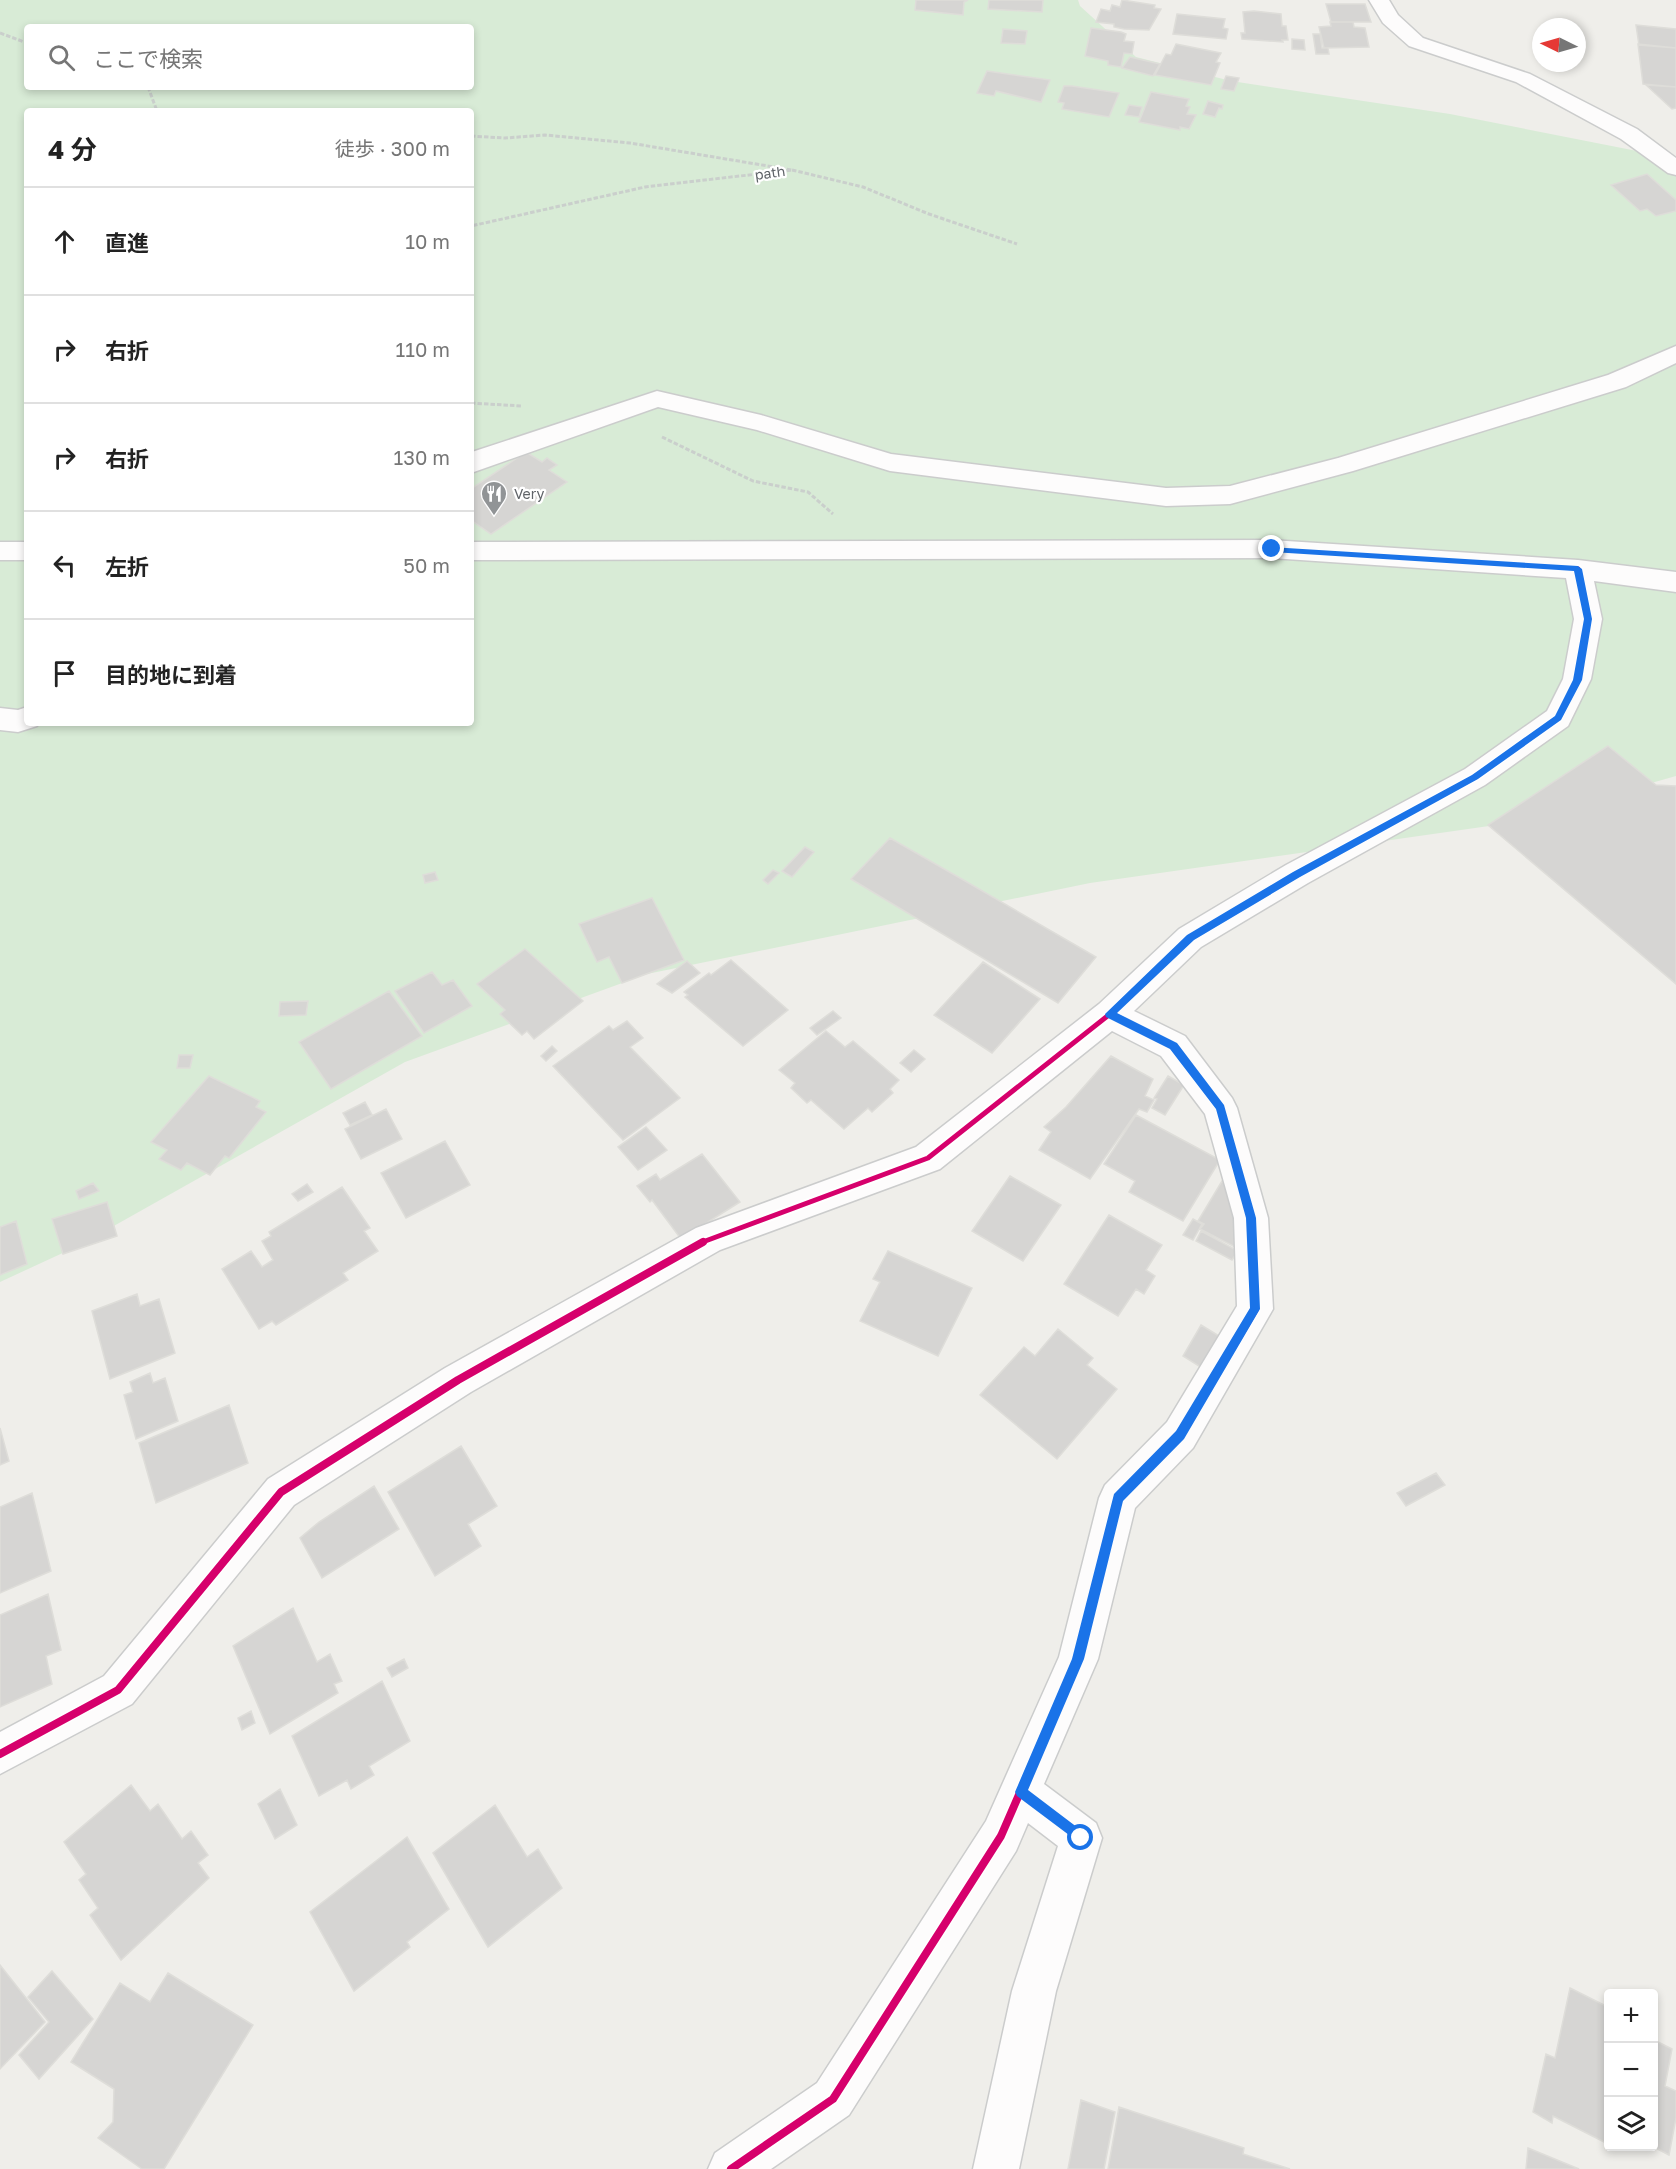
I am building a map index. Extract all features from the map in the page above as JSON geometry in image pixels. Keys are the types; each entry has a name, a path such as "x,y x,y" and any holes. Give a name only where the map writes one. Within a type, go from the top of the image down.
{"street":[{"path":"1379,0 1390,19 1416,42 1523,78 1629,134 1676,168"},
{"path":"474,462 657,399 761,423 890,462 1166,497 1230,495 1344,465 1617,381 1676,354"},
{"path":"474,551 1272,549 1578,569 1676,582"},
{"path":"0,551 24,551"},
{"path":"0,1754 118,1690 281,1492 458,1380 708,1239 928,1158 1110,1014 1190,938 1297,874 1475,777 1558,718 1577,680 1588,619 1578,569"},
{"path":"0,718 18,721 24,719"},
{"path":"731,2169 832,2099 1001,1836 1078,1659 1118,1498 1180,1435 1255,1309 1251,1218 1220,1108 1173,1046 1110,1014"},
{"path":"996,2169 1034,1991 1081,1838 1021,1792"}],"path":[{"path":"0,33 24,41"},
{"path":"149,90 156,108"},
{"path":"792,170 863,187 929,214 1017,244"},
{"path":"619,411 670,442 753,481 808,492 874,550"}],"green space":[{"path":"0,0 1078,0 1080,6 1136,57 1231,81 1450,114 1637,151 1676,163 1676,776 1510,823 1090,883 647,974 405,1062 80,1245 0,1282"}],"building":[{"path":"916,0 968,0 964,2 963,15 915,10"},
{"path":"989,0 1043,0 1042,12 988,9"},
{"path":"1122,0 1155,5 1154,8 1161,9 1149,30 1124,29 1114,27 1114,24 1096,22 1101,9 1110,11 1112,5 1120,7"},
{"path":"1326,4 1365,4 1371,22 1331,22"},
{"path":"1243,12 1281,14 1282,26 1286,26 1288,40 1282,40 1283,42 1242,39 1241,33 1245,33"},
{"path":"1177,14 1225,19 1223,28 1228,29 1226,39 1173,34"},
{"path":"1330,22 1353,22 1354,27 1365,28 1369,47 1324,48 1319,27 1331,26"},
{"path":"1636,25 1676,29 1676,48 1639,45"},
{"path":"1091,28 1121,32 1126,34 1124,41 1134,42 1132,54 1124,53 1121,67 1108,65 1108,61 1085,56"},
{"path":"1003,29 1027,31 1025,44 1001,43"},
{"path":"1313,34 1320,34 1322,48 1328,48 1329,54 1316,54"},
{"path":"1292,39 1304,40 1305,50 1292,49"},
{"path":"1176,44 1221,53 1216,62 1220,63 1211,85 1155,75 1166,54 1171,55"},
{"path":"1638,44 1676,48 1676,87 1643,84"},
{"path":"1130,57 1160,64 1153,76 1122,68"},
{"path":"987,71 1050,80 1041,102 996,91 994,96 977,93"},
{"path":"1226,76 1239,78 1234,91 1221,89"},
{"path":"1646,85 1676,87 1676,108 1672,109"},
{"path":"1064,86 1119,93 1109,117 1062,109 1064,103 1058,102"},
{"path":"1151,92 1189,99 1186,106 1190,107 1187,114 1196,115 1189,129 1180,127 1180,130 1139,122"},
{"path":"1208,101 1223,105 1215,117 1203,114"},
{"path":"1129,105 1142,107 1139,117 1125,115"},
{"path":"1647,174 1676,200 1676,211 1656,216 1647,209 1640,211 1611,185"},
{"path":"526,452 542,462 547,458 557,465 549,470 567,482 491,534 474,522 474,487"},
{"path":"1608,746 1656,785 1676,786 1676,984 1488,825"},
{"path":"890,838 1096,957 1058,1003 851,879"},
{"path":"805,847 814,852 792,877 782,871"},
{"path":"773,870 779,873 768,884 763,880"},
{"path":"435,872 438,880 425,883 423,875"},
{"path":"652,898 684,960 622,983 609,957 597,962 579,924"},
{"path":"525,949 583,1001 534,1039 527,1031 522,1035 500,1014 505,1010 477,984"},
{"path":"731,960 788,1010 743,1046 685,997 688,995 684,992"},
{"path":"687,961 700,973 672,993 657,984"},
{"path":"983,962 1040,999 992,1053 934,1015"},
{"path":"432,972 442,985 453,980 472,1006 424,1033 395,991"},
{"path":"389,991 422,1036 331,1089 299,1042"},
{"path":"308,1001 306,1015 279,1016 280,1002"},
{"path":"833,1011 841,1018 817,1035 810,1028"},
{"path":"627,1021 643,1038 630,1047 680,1098 623,1140 553,1066 609,1026 613,1030"},
{"path":"826,1031 845,1047 853,1041 899,1080 890,1089 893,1093 872,1112 868,1108 844,1129 811,1100 807,1103 791,1088 795,1083 779,1070"},
{"path":"552,1046 557,1051 546,1061 541,1056"},
{"path":"914,1050 925,1059 911,1072 900,1063"},
{"path":"179,1055 193,1055 190,1068 177,1068"},
{"path":"1111,1056 1153,1079 1145,1096 1154,1100 1147,1112 1139,1109 1090,1179 1039,1150 1051,1132 1044,1127 1066,1107"},
{"path":"209,1076 260,1101 256,1107 266,1112 229,1158 225,1156 210,1175 187,1163 181,1170 159,1159 167,1150 151,1142"},
{"path":"1168,1076 1184,1085 1165,1115 1152,1108 1157,1099 1154,1098"},
{"path":"365,1102 372,1115 350,1125 343,1113"},
{"path":"386,1109 402,1139 361,1159 345,1129"},
{"path":"1136,1115 1220,1160 1183,1221 1129,1192 1135,1181 1104,1164"},
{"path":"646,1127 667,1150 638,1170 618,1147"},
{"path":"445,1141 470,1185 406,1218 381,1173"},
{"path":"702,1154 740,1202 681,1239 652,1200 650,1202 637,1186 656,1174 660,1180"},
{"path":"1010,1176 1061,1205 1023,1261 972,1231"},
{"path":"1222,1181 1261,1201 1235,1247 1200,1229 1204,1224 1198,1221"},
{"path":"93,1183 99,1191 79,1199 76,1191"},
{"path":"307,1184 313,1192 298,1201 292,1194"},
{"path":"342,1187 370,1228 364,1231 378,1251 343,1273 348,1280 276,1325 272,1321 259,1329 222,1269 251,1251 262,1267 273,1260 262,1241 271,1236 269,1232"},
{"path":"107,1202 117,1236 63,1254 52,1219"},
{"path":"1109,1215 1162,1245 1146,1270 1155,1276 1144,1294 1136,1289 1118,1316 1064,1284"},
{"path":"1193,1219 1202,1224 1193,1240 1183,1235"},
{"path":"16,1221 27,1264 0,1275 0,1227"},
{"path":"1201,1231 1238,1251 1232,1260 1196,1241"},
{"path":"888,1251 972,1288 938,1356 860,1321 880,1282 873,1279"},
{"path":"137,1294 140,1306 159,1299 175,1353 110,1379 92,1311"},
{"path":"1201,1325 1237,1347 1218,1378 1183,1356"},
{"path":"1058,1329 1093,1358 1087,1365 1117,1389 1057,1459 980,1395 1024,1347 1035,1356"},
{"path":"150,1373 153,1383 165,1378 178,1421 136,1439 124,1395 133,1392 130,1382"},
{"path":"229,1405 248,1463 156,1503 139,1443"},
{"path":"0,1428 9,1461 0,1465"},
{"path":"461,1446 497,1506 468,1524 481,1546 435,1576 388,1492"},
{"path":"1436,1473 1445,1485 1406,1506 1397,1493"},
{"path":"374,1486 399,1529 322,1578 300,1538 319,1522"},
{"path":"32,1493 51,1571 0,1593 0,1507"},
{"path":"48,1594 61,1650 46,1656 52,1684 0,1707 0,1615"},
{"path":"293,1608 317,1662 330,1654 342,1681 334,1684 338,1693 270,1734 233,1646"},
{"path":"404,1659 408,1668 392,1677 387,1668"},
{"path":"382,1681 410,1741 369,1766 374,1775 351,1789 347,1780 319,1796 292,1736"},
{"path":"251,1711 255,1723 242,1730 238,1718"},
{"path":"131,1785 150,1811 158,1804 182,1839 191,1831 208,1855 198,1863 209,1878 121,1960 90,1915 98,1908 79,1880 86,1874 64,1842"},
{"path":"280,1789 297,1825 275,1839 258,1804"},
{"path":"495,1805 527,1857 538,1849 562,1888 488,1947 433,1853"},
{"path":"407,1837 449,1909 407,1942 410,1947 354,1991 310,1912"},
{"path":"0,1965 45,2022 0,2069"},
{"path":"52,1971 93,2019 39,2079 19,2055 49,2022 28,1997"},
{"path":"168,1973 253,2025 164,2169 142,2169 98,2138 113,2122 114,2089 71,2062 120,1983 150,2002"},
{"path":"1570,1988 1604,2005 1604,2142 1553,2116 1552,2123 1533,2112 1546,2054 1555,2058"},
{"path":"1658,2042 1672,2049 1665,2086 1676,2091 1676,2118 1669,2155 1658,2149"},
{"path":"1081,2100 1115,2112 1104,2169 1068,2169"},
{"path":"1119,2107 1244,2148 1243,2154 1290,2169 1108,2169"},
{"path":"1528,2148 1579,2169 1526,2169"}],"cycle path":[{"path":"0,1754 118,1690 281,1492 458,1380 708,1239 928,1158 1110,1014 1190,938 1297,874 1475,777 1558,718 1577,679 1588,619 1578,569"},
{"path":"731,2169 833,2099 1001,1836 1078,1659 1118,1498 1180,1435 1255,1309 1251,1218 1220,1108 1173,1046 1110,1014"}],"place":[{"name":"Very","path":"494,517"}],"route":[{"path":"1081,1838 1021,1792 1078,1659 1118,1498 1180,1435 1255,1309 1251,1218 1220,1108 1173,1046 1110,1014 1190,938 1297,874 1475,777 1558,718 1577,680 1588,619 1578,569 1272,549"}]}
